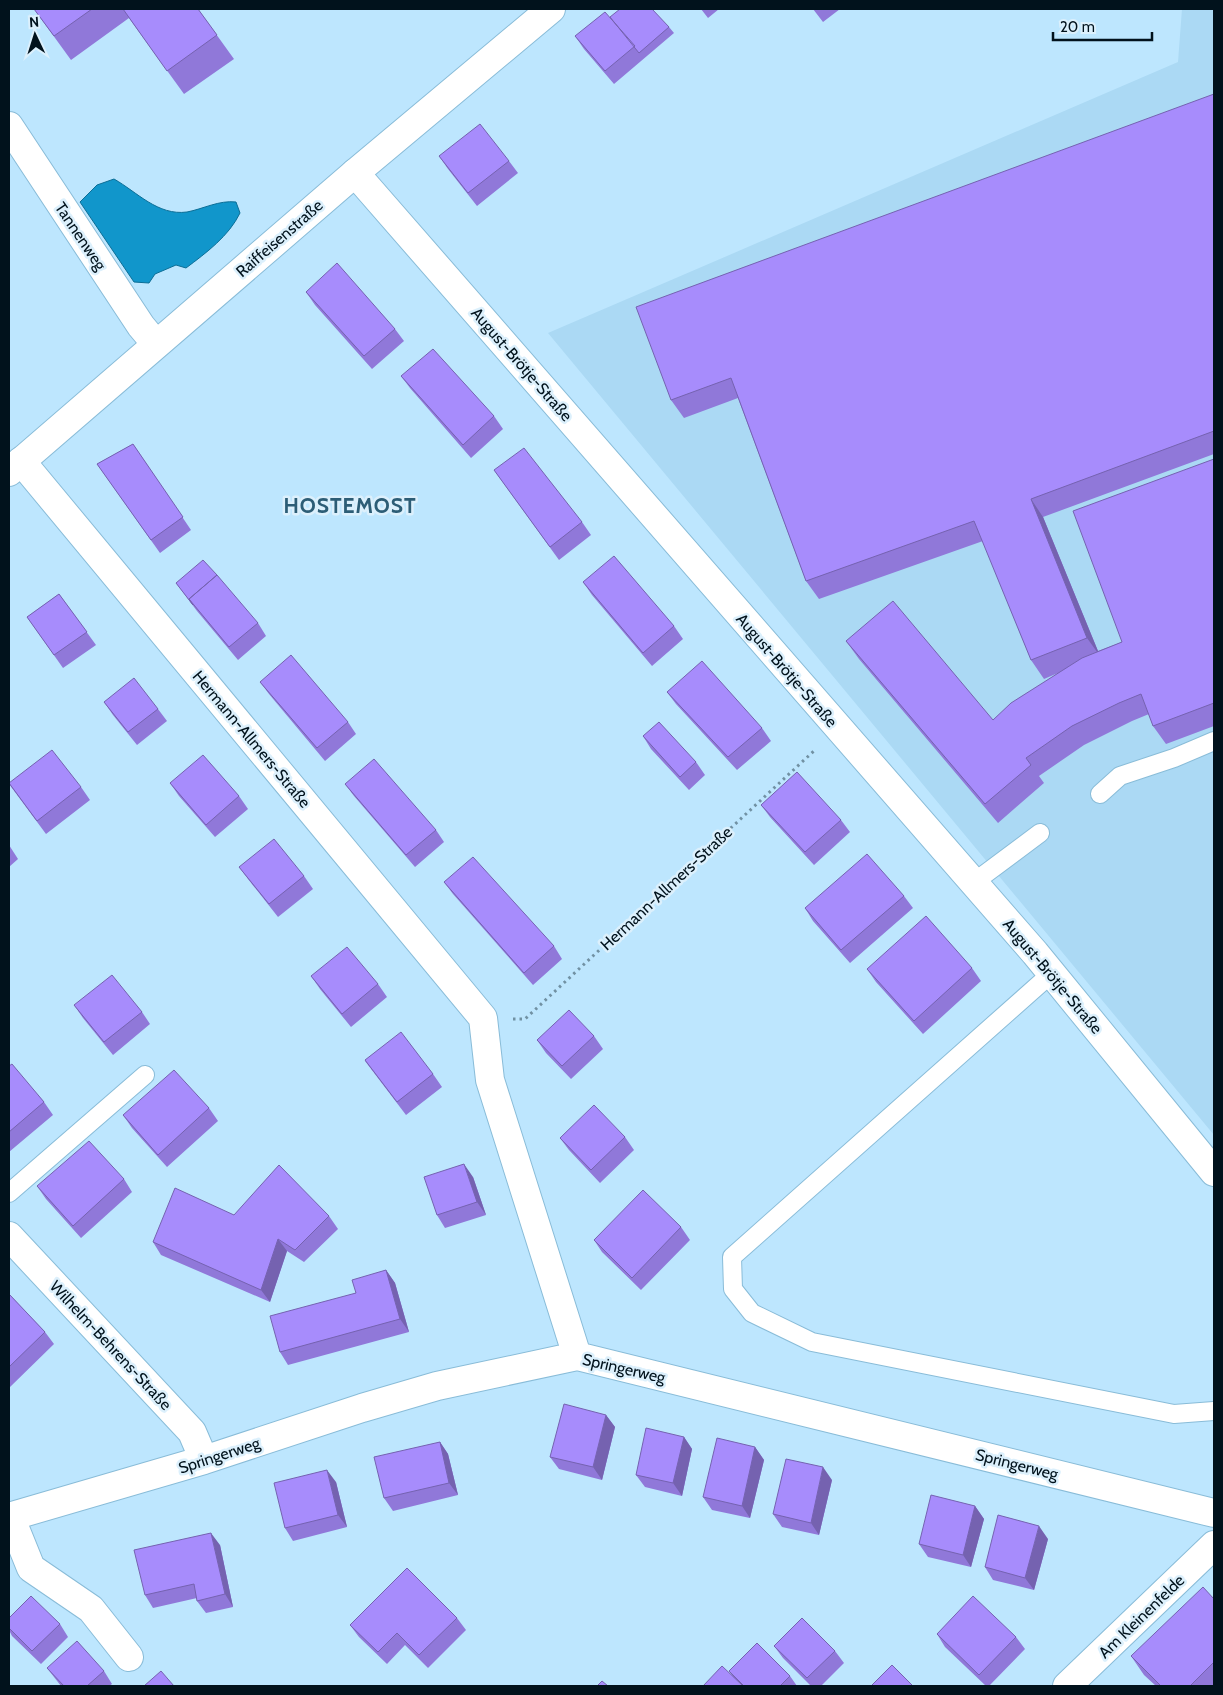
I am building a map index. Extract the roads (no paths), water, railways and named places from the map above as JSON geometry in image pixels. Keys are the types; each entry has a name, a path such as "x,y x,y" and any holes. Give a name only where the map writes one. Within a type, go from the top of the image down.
{"street":[{"name":"Raiffeisenstraße","path":"15,466 355,173 552,9"},
{"name":"Tannenweg","path":"9,126 136,318 156,344"},
{"name":"August-Brötje-Straße","path":"355,173 1052,973 1214,1172"},
{"name":"Hermann-Allmers-Straße","path":"15,466 483,1018 490,1080 577,1356"},
{"name":"Wilhelm-Behrens-Straße","path":"9,1236 192,1432 204,1460"},
{"name":"Springerweg","path":"129,1657 91,1609 31,1568 9,1516 204,1460 362,1408 437,1386 577,1356 1214,1514"},
{"name":"Am Kleinenfelde","path":"1067,1686 1214,1545"}],"lane":[{"path":"1100,794 1120,776 1174,758 1214,741"},
{"path":"973,883 1040,833"},
{"path":"1052,973 732,1258 733,1289 752,1313 812,1342 1174,1414 1214,1411"},
{"path":"9,1193 145,1075"}],"water":[{"path":"114,179 148,202 167,210 187,212 217,203 236,202 240,213 223,237 186,268 176,265 155,274 149,283 134,282 80,202 97,185"}],"district":[{"name":"HOSTEMOST","path":"350,506"}]}
